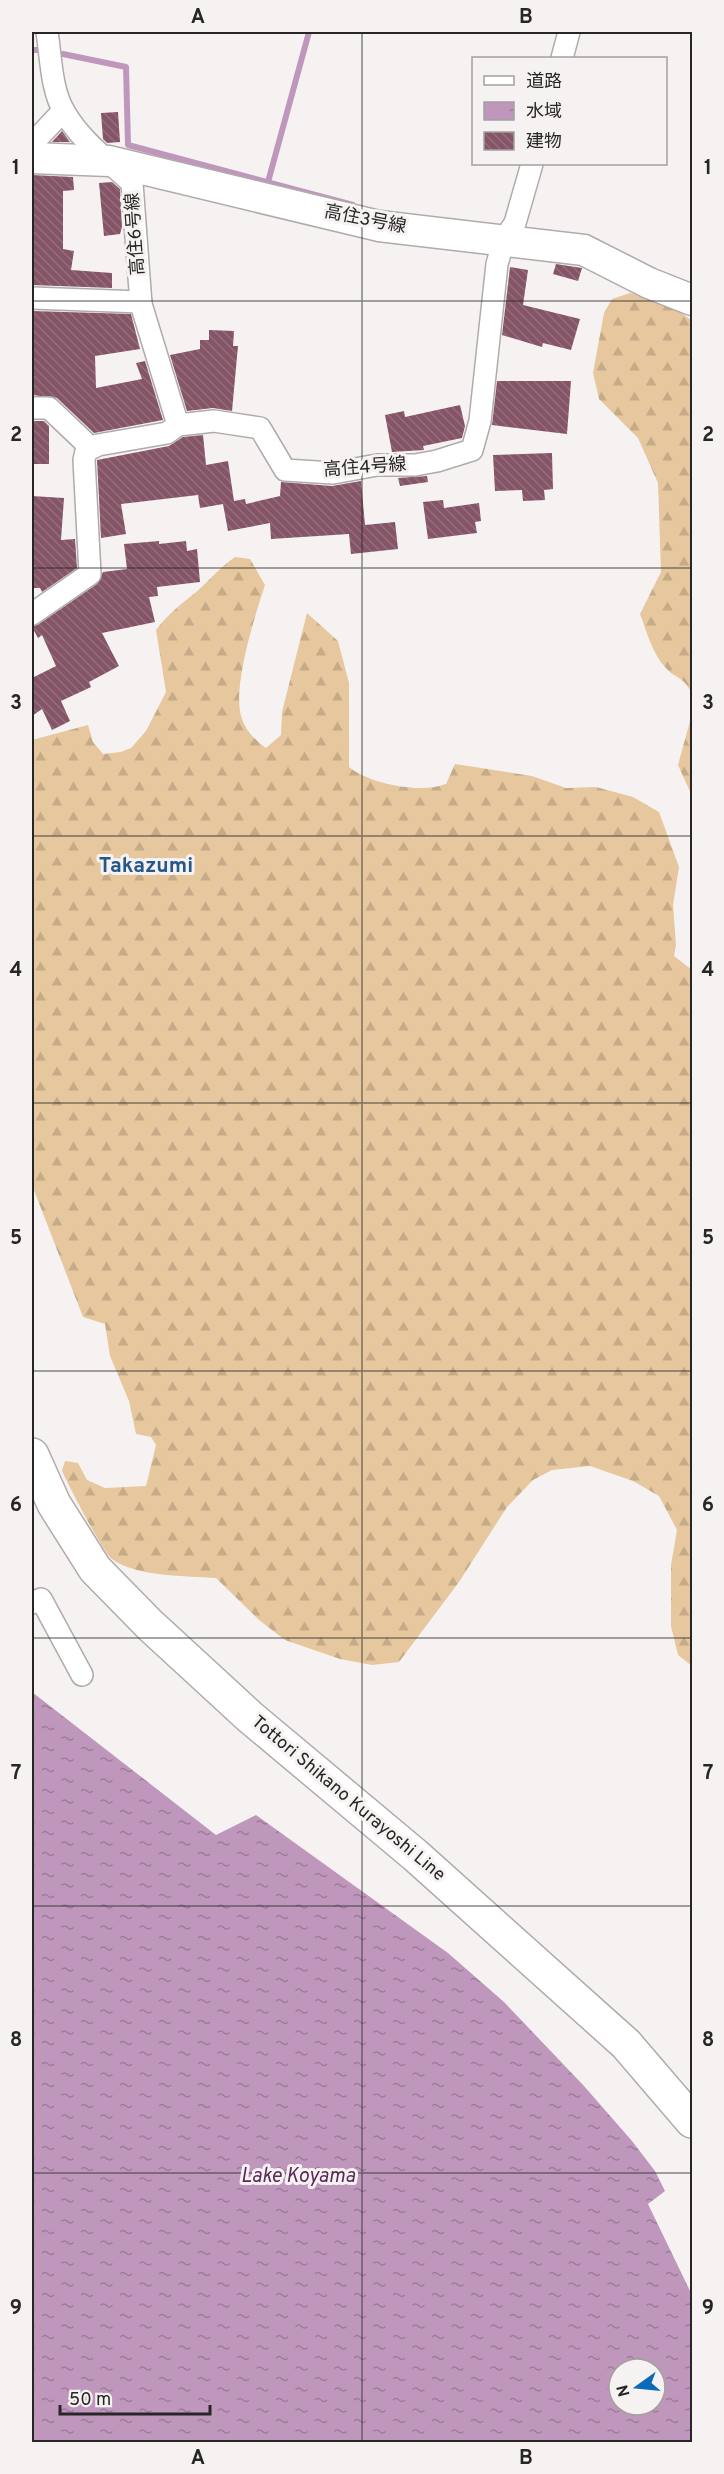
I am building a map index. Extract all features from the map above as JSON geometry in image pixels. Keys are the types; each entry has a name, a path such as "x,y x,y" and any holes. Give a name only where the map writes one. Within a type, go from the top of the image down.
{"main road":[{"name":"Tottori Shikano Kurayoshi Line","path":"32,1455 54,1504 95,1569 150,1625 250,1717 415,1855 626,2044 693,2121"}],"street":[{"name":"高住6号線","path":"47,32 53,75 63,111 87,142 132,183 141,302 178,425"},
{"path":"562,57 569,32"},
{"path":"32,144 63,111"},
{"name":"高住3号線","path":"32,158 109,161 380,226 584,250 649,283 693,300"},
{"path":"504,240 515,223 532,165"},
{"name":"高住4号線","path":"91,448 167,433 178,425 214,422 260,428 285,470 333,473 376,465 415,465 472,450 480,422 498,264 504,240"},
{"path":"32,298 141,302"},
{"path":"32,408 49,408 91,448 86,451 84,460 90,574 32,614"},
{"path":"32,1604 41,1599 82,1676"}],"green space":[{"path":"630,293 670,304 692,321 692,693 685,683 660,661 640,614 661,572 658,483 638,438 599,399 593,373 604,313 612,299"},
{"path":"235,557 250,559 265,585 246,653 239,706 246,728 266,748 281,735 282,712 307,613 338,641 349,683 349,767 358,773 396,786 435,787 446,784 455,764 532,776 566,788 596,787 633,797 659,812 679,867 673,905 676,945 674,956 692,970 692,1666 678,1655 671,1626 671,1565 677,1530 659,1496 633,1481 590,1466 552,1470 533,1480 507,1507 459,1582 399,1662 372,1665 340,1659 285,1640 259,1620 216,1578 148,1572 122,1565 112,1559 94,1532 62,1471 65,1461 78,1463 87,1480 105,1488 146,1486 156,1445 151,1437 136,1434 129,1401 110,1356 105,1324 83,1317 32,1185 32,740 88,725 93,742 103,754 121,752 131,748 146,731 166,692 156,630 174,610"},
{"path":"692,714 692,796 678,765"}],"water":[{"name":"Lake Koyama","path":"32,1692 216,1835 256,1815 448,1953 504,2002 584,2086 632,2141 655,2171 665,2191 648,2204 692,2295 692,2442 32,2442"}],"building":[{"path":"118,112 120,142 107,143 103,139 101,113"},
{"path":"62,131 70,142 52,142"},
{"path":"32,175 73,177 74,190 63,191 63,249 74,251 71,270 112,273 112,288 32,285"},
{"path":"112,182 120,189 122,227 120,234 104,236 99,183"},
{"path":"556,264 582,268 578,281 553,274"},
{"path":"510,267 528,270 523,305 580,319 571,350 543,343 542,347 502,335"},
{"path":"32,311 131,314 140,349 95,356 96,388 142,379 136,363 145,361 163,420 94,433 57,398 32,395"},
{"path":"209,330 234,331 233,346 238,346 232,411 213,408 187,411 170,355 200,349 200,340 209,340"},
{"path":"497,381 571,381 567,434 492,425"},
{"path":"460,405 465,426 462,438 423,446 424,450 392,452 385,415 404,411 405,417"},
{"path":"32,421 44,421 49,426 49,464 32,464"},
{"path":"203,435 206,465 228,461 234,501 245,499 246,504 280,496 281,482 332,486 361,481 365,525 395,522 398,549 351,554 349,534 271,539 270,523 228,531 223,504 200,508 198,495 121,504 126,534 101,538 97,460 169,446 183,437"},
{"path":"552,453 553,489 544,490 545,500 523,501 522,490 495,491 493,455"},
{"path":"427,476 428,482 400,486 398,478"},
{"path":"32,496 64,498 61,540 75,539 77,568 42,592 40,588 32,588"},
{"path":"443,500 444,508 479,503 481,521 475,522 477,533 428,539 423,502"},
{"path":"159,541 159,544 186,541 187,551 197,549 200,582 157,587 158,596 149,597 155,622 102,633 119,666 89,682 91,687 61,701 70,721 52,730 42,709 32,716 32,678 56,666 42,635 38,638 32,627 97,584 103,572 127,569 124,544"}],"waterway":[{"path":"268,182 309,32"},
{"path":"32,50 41,50"},
{"path":"63,54 126,67 128,145 353,205"}],"district":[{"name":"Takazumi","path":"146,866"}]}
